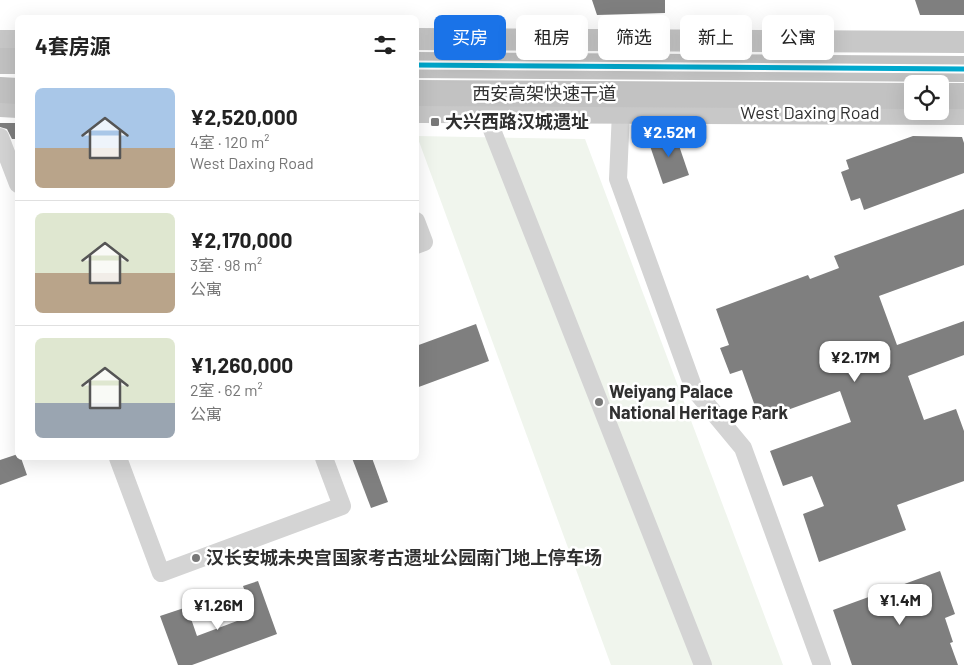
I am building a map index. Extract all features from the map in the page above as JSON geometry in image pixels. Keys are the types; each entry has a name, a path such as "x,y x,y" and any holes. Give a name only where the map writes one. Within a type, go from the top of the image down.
{"highway":[{"path":"0,61 15,61"},
{"name":"西安高架快速干道","path":"419,65 964,69"},
{"path":"0,90 15,91"},
{"name":"西安高架快速干道","path":"419,93 904,96"},
{"path":"949,96 964,96"}],"main road":[{"path":"419,39 964,42"},
{"path":"0,41 15,41"},
{"path":"0,106 15,106"},
{"name":"West Daxing Road","path":"419,112 964,114"}],"street":[{"path":"485,112 703,665"},
{"path":"622,112 618,179 694,388 743,448 822,665"},
{"path":"0,137 15,176"},
{"path":"419,229 424,242 419,244"},
{"path":"119,460 161,573 342,506 325,460"}],"shaded area":[{"name":"Weiyang Palace National Heritage Park","path":"419,136 585,139 783,665 611,665 419,141"}],"building":[{"path":"592,0 665,0 665,13 597,15"},
{"path":"915,0 964,0 964,15 920,15"},
{"path":"0,123 15,123 15,139 12,139 7,129 0,127"},
{"path":"674,131 689,175 663,184 648,140"},
{"path":"913,136 962,137 964,143 964,173 864,210 860,198 851,201 841,172 849,169 846,160"},
{"path":"964,209 964,265 879,296 897,345 964,321 964,355 908,376 924,420 956,409 964,431 964,481 897,505 906,530 819,562 803,514 824,506 812,476 783,486 770,451 851,422 840,391 760,420 742,370 730,374 720,348 729,345 716,309 808,275 810,279 839,268 834,256"},
{"path":"476,324 489,361 419,387 419,345"},
{"path":"15,455 15,460 22,460 27,475 0,485 0,460"},
{"path":"353,460 373,460 388,502 371,508"},
{"path":"940,571 955,614 945,618 953,642 950,643 958,665 852,665 833,610"},
{"path":"258,581 277,634 192,665 178,665 160,616 187,607 197,636 253,615 243,586"}],"transit line":[{"path":"419,65 964,69"}],"place":[{"name":"大兴西路汉城遗址","path":"435,122"},
{"name":"Weiyang Palace National Heritage Park","path":"599,402"},
{"name":"汉长安城未央宫国家考古遗址公园南门地上停车场","path":"196,558"}]}
